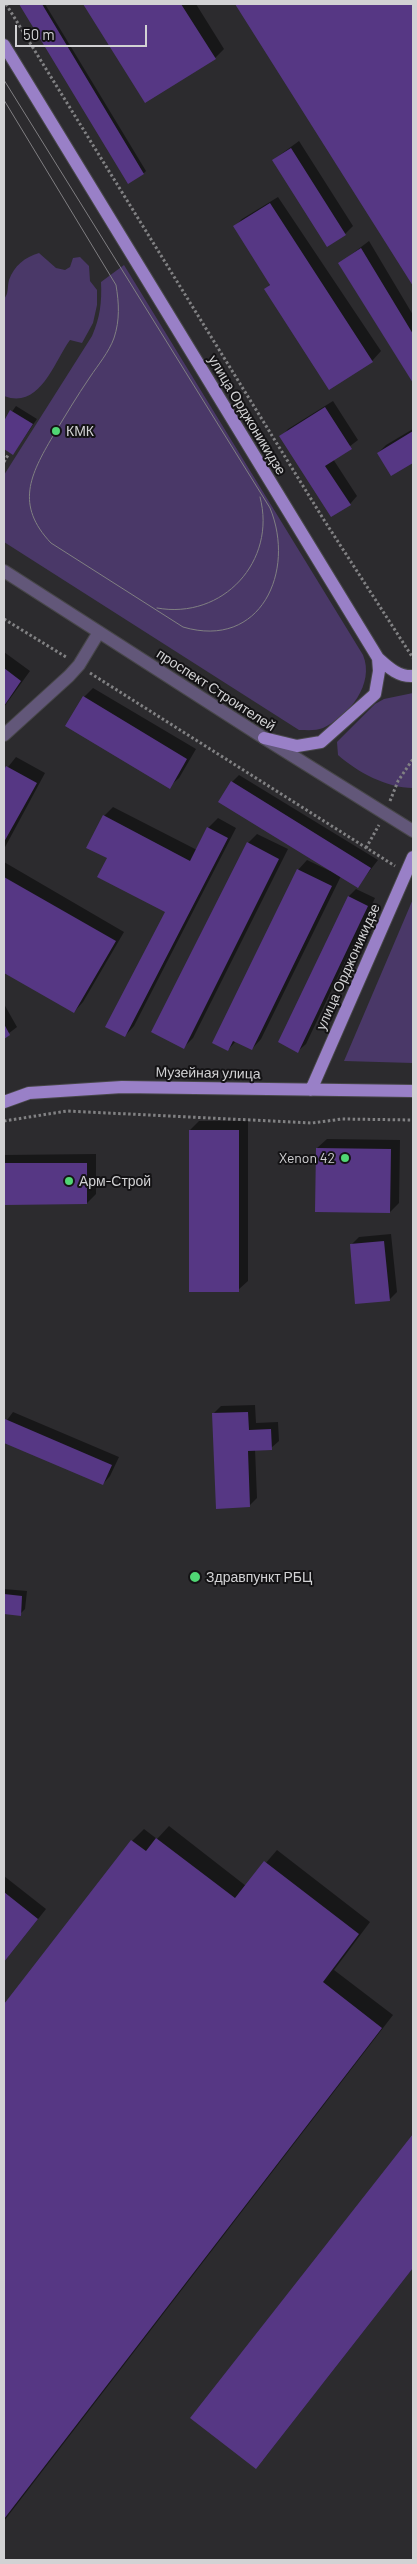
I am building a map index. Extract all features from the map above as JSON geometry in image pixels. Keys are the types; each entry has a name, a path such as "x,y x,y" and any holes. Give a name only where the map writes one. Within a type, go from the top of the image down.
{"main road":[{"name":"улица Орджоникидзе","path":"4,45 378,658"},
{"path":"378,658 392,671 406,676 413,676"},
{"path":"264,738 297,746 321,742 375,694 379,671 378,658"},
{"name":"улица Орджоникидзе","path":"311,1090 413,857"},
{"name":"Музейная улица","path":"4,1102 29,1093 122,1087 413,1091"}],"street":[{"name":"проспект Строителей","path":"4,571 413,831"},
{"path":"4,733 79,666 99,632"}],"path":[{"path":"6,4 324,520 413,658"},
{"path":"4,462 8,455"},
{"path":"4,619 406,872"},
{"path":"4,1121 67,1111 312,1123 342,1119 413,1120"}],"shaded area":[{"path":"39,253 56,268 65,270 70,267 73,258 80,257 89,266 90,281 97,290 97,305 93,323 82,343 70,340 44,382 27,396 17,399 4,396 4,299 9,280 17,266 29,257"},
{"path":"124,265 363,655 366,666 365,677 357,698 342,716 323,728 299,730 4,542 4,475 92,336 100,310 101,282"},
{"path":"413,693 413,788 393,785 373,778 338,755 337,742 375,704 384,699"},
{"path":"413,899 413,1063 344,1061"}],"building":[{"path":"19,4 42,4 144,174 128,184"},
{"path":"83,4 181,4 216,59 145,103"},
{"path":"235,4 413,4 413,286"},
{"path":"291,148 346,235 327,247 272,160"},
{"path":"270,203 373,362 329,390 264,289 270,285 233,226"},
{"path":"361,248 413,334 413,383 338,263"},
{"path":"325,407 352,449 325,466 351,505 331,517 279,436"},
{"path":"10,410 33,424 13,455 4,449 4,421"},
{"path":"413,431 413,463 391,476 377,453"},
{"path":"4,668 21,681 4,706"},
{"path":"83,696 187,759 170,789 65,726"},
{"path":"6,766 37,783 4,842 4,770"},
{"path":"231,781 371,868 358,888 218,802"},
{"path":"103,815 190,861 207,827 228,838 125,1037 105,1027 165,912 97,877 107,858 86,848"},
{"path":"247,842 279,859 184,1049 151,1032"},
{"path":"297,869 332,886 252,1050 233,1041 228,1051 212,1043"},
{"path":"4,877 116,941 74,1013 4,973"},
{"path":"348,896 368,906 298,1053 278,1042"},
{"path":"4,1024 10,1035 4,1039"},
{"path":"189,1130 239,1130 239,1292 189,1292"},
{"path":"316,1148 391,1149 390,1213 315,1212"},
{"path":"4,1163 87,1163 87,1204 4,1205"},
{"path":"384,1241 390,1301 355,1304 350,1244"},
{"path":"248,1412 249,1430 271,1429 272,1450 248,1451 250,1507 216,1509 212,1413"},
{"path":"5,1419 112,1465 103,1485 4,1443"},
{"path":"4,1594 22,1596 21,1616 4,1614"},
{"path":"156,1838 235,1898 264,1861 359,1934 323,1982 382,2028 4,2519 4,2004 131,1840 146,1851"},
{"path":"4,1892 38,1919 4,1962"},
{"path":"413,2134 413,2268 256,2469 190,2418"}],"tram line":[{"path":"4,80 270,508 277,532 278,556 274,579 266,600 252,616 233,627 210,631 183,627 51,543 33,516 30,490 38,464 85,384 112,343 117,325 118,305 116,285 4,100"},
{"path":"157,608 181,609 203,605 223,595 240,581 252,563 260,543 263,521 260,497"}],"place":[{"name":"КМК","path":"56,431"},
{"name":"Xenon 42","path":"345,1158"},
{"name":"Арм-Строй","path":"69,1181"},
{"name":"Здравпункт РБЦ","path":"195,1577"}]}
